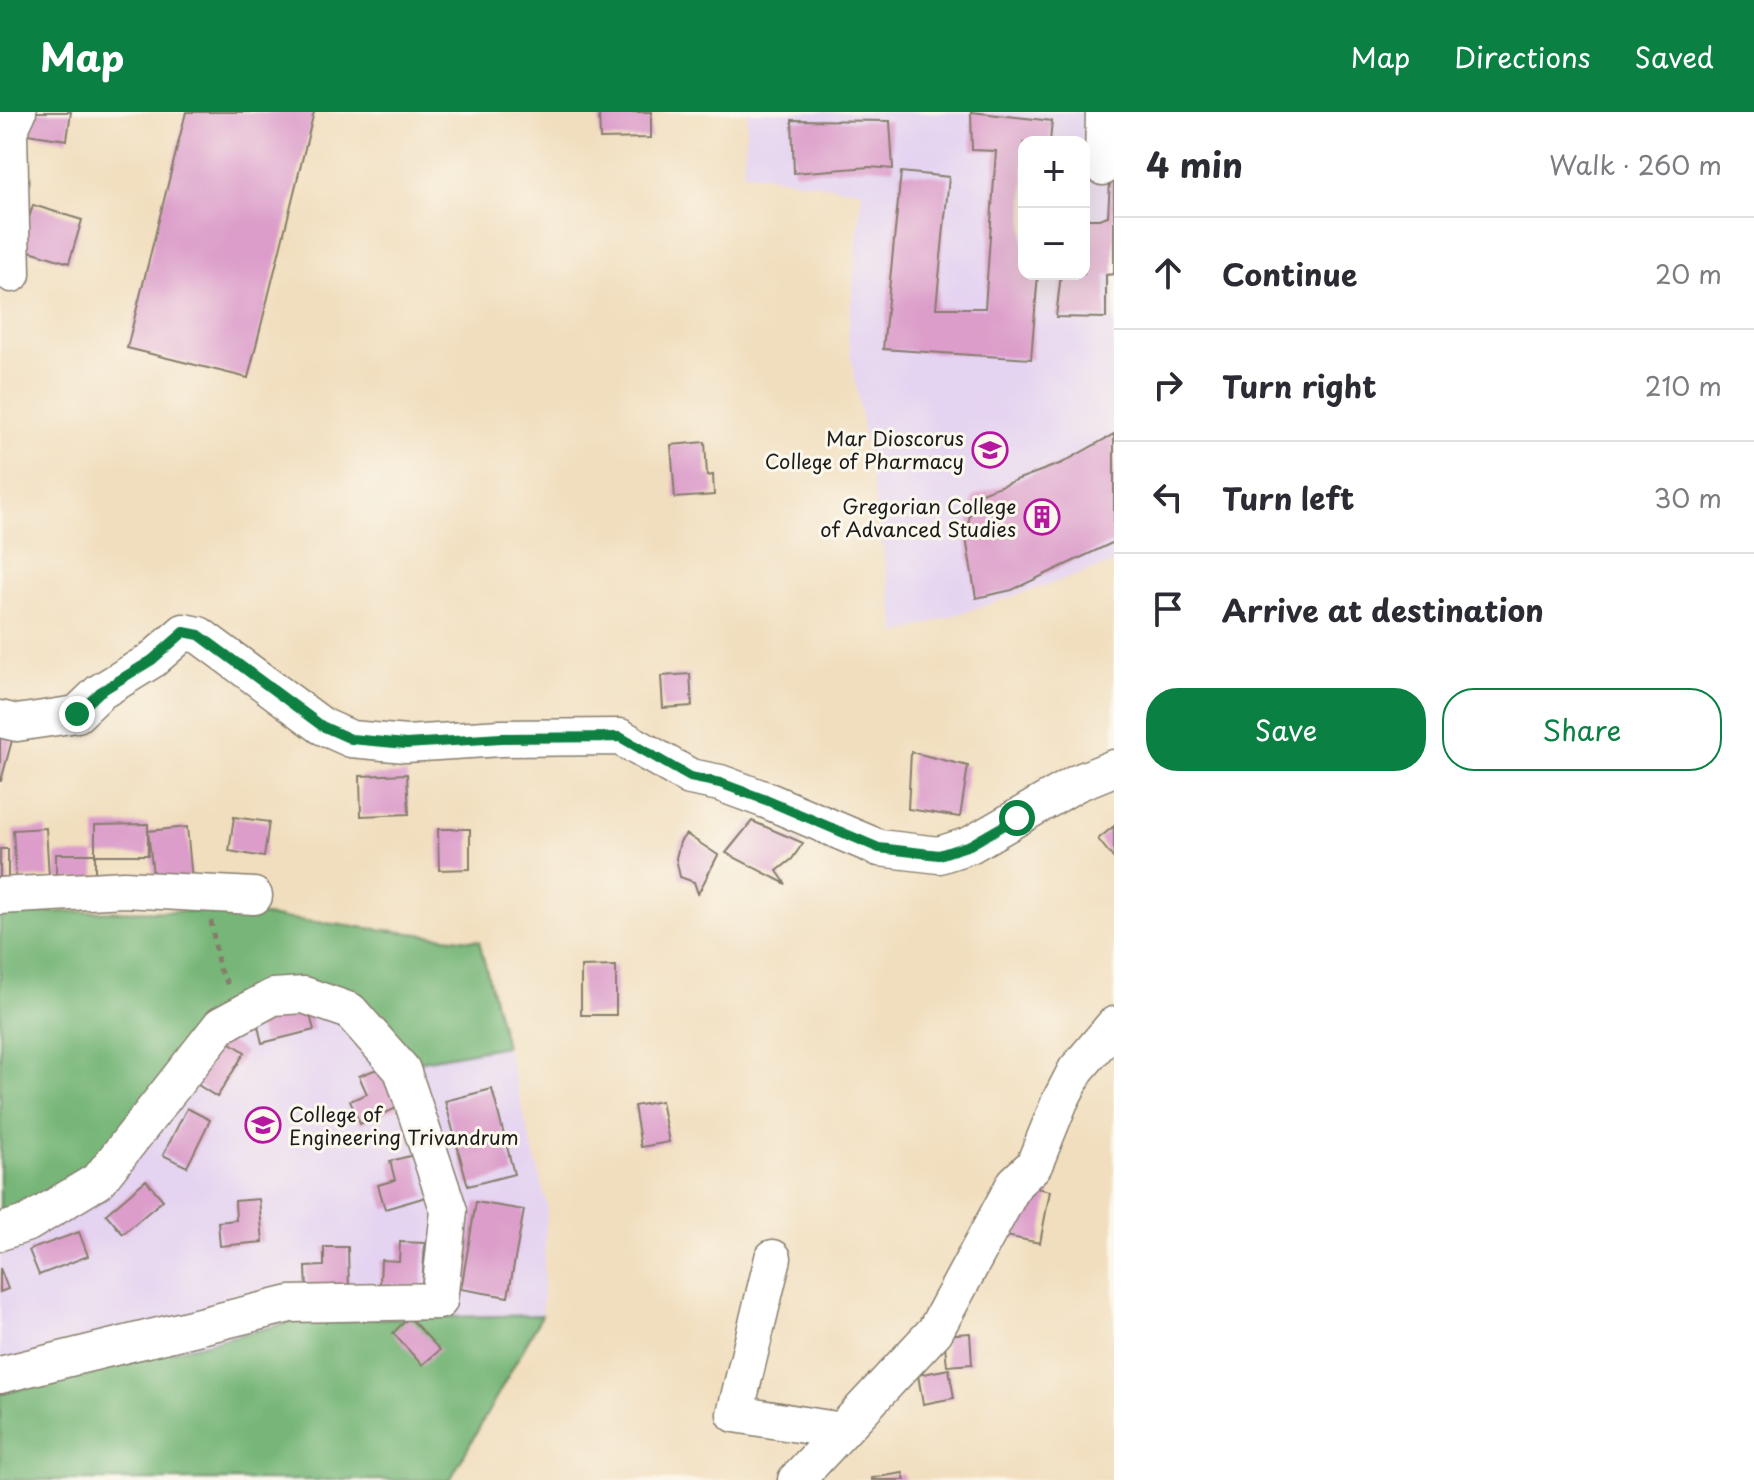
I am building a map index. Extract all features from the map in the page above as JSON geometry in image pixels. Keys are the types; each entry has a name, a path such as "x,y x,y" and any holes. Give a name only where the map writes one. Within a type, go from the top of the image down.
{"street":[{"path":"12,274 9,131 18,112"},
{"path":"1103,167 1104,112"},
{"path":"0,719 17,723 77,714 100,692 152,660 184,632 199,635 322,726 351,739 406,744 501,738 620,737 690,777 720,783 766,800 879,848 939,855 970,845 1077,783 1114,768"},
{"path":"0,896 124,889 254,896"},
{"path":"0,1232 28,1223 99,1180 221,1025 273,997 304,995 350,1011 402,1070 449,1211 439,1301 290,1304 0,1375"},
{"path":"796,1480 935,1331 1015,1183 1034,1165 1076,1070 1114,1025"},
{"path":"773,1258 735,1414 842,1431"}],"path":[{"path":"207,893 219,969 243,1013"}],"shaded area":[{"name":"Mar Dioscorus College of Pharmacy","path":"748,112 1114,112 1114,563 897,634 848,337 862,191 743,172"},
{"name":"College of Engineering Trivandrum","path":"0,912 479,941 547,1204 542,1315 450,1480 0,1480"}],"green space":[{"path":"222,911 479,941 506,1046 412,1063 296,979 88,1169 15,1214 0,1218 0,912"},
{"path":"542,1315 450,1480 0,1480 0,1394 300,1320"}],"building":[{"path":"31,112 71,112 67,140 27,134"},
{"path":"186,112 314,112 248,378 127,348"},
{"path":"599,112 651,112 651,138 600,139"},
{"path":"971,112 1052,121 1051,136 1018,136 1018,280 1038,280 1031,359 883,349 901,172 949,177 936,308 985,308 996,151 972,150"},
{"path":"792,120 890,121 893,169 870,167 794,173"},
{"path":"1110,180 1114,181 1114,274 1106,275 1106,318 1056,317 1060,280 1090,280 1090,219 1108,216"},
{"path":"33,205 82,220 69,263 20,248"},
{"name":"Gregorian College of Advanced Studies","path":"1114,434 1114,542 1012,590 976,598 966,538 973,496 1062,463"},
{"path":"705,442 707,476 713,475 714,495 675,498 671,445"},
{"path":"690,674 692,706 663,708 661,676"},
{"path":"0,729 14,733 1,781 0,781"},
{"path":"911,752 968,766 960,817 908,809"},
{"path":"407,774 409,814 361,816 360,776"},
{"path":"234,817 269,822 264,857 229,851"},
{"path":"752,821 803,843 792,859 777,871 786,884 726,853"},
{"path":"148,824 148,855 95,855 95,825"},
{"path":"1114,826 1114,859 1098,839"},
{"path":"187,827 192,880 154,883 148,831"},
{"path":"46,828 49,877 16,879 13,830"},
{"path":"438,829 470,829 470,869 439,870"},
{"path":"686,834 718,855 698,894 694,882 680,877 676,858 680,842"},
{"path":"0,849 8,849 8,891 0,891"},
{"path":"56,854 95,854 95,879 56,879"},
{"path":"616,966 616,1015 581,1015 581,967"},
{"path":"307,1004 314,1030 262,1043 256,1018"},
{"path":"223,1038 245,1052 217,1097 195,1083"},
{"path":"382,1067 399,1107 360,1124 350,1101 367,1094 359,1076"},
{"path":"492,1089 514,1174 468,1186 445,1101"},
{"path":"661,1101 669,1142 641,1147 634,1106"},
{"path":"187,1108 210,1120 187,1167 163,1155"},
{"path":"414,1155 426,1197 385,1209 378,1185 395,1180 390,1161"},
{"path":"146,1180 163,1200 123,1234 106,1214"},
{"path":"1017,1184 1050,1191 1040,1243 1006,1236"},
{"path":"259,1199 263,1242 220,1246 218,1222 236,1220 235,1201"},
{"path":"476,1202 524,1210 508,1297 461,1289"},
{"path":"79,1232 88,1256 39,1275 29,1250"},
{"path":"400,1242 425,1243 422,1287 380,1284 381,1260 399,1261"},
{"path":"324,1247 348,1247 349,1290 307,1291 306,1267 324,1266"},
{"path":"0,1268 8,1289 0,1292"},
{"path":"409,1317 440,1350 422,1365 393,1333"},
{"path":"970,1333 972,1364 947,1366 944,1335"},
{"path":"949,1369 954,1398 923,1404 918,1375"},
{"path":"903,1473 905,1480 872,1480 872,1478"}],"place":[{"name":"Mar Dioscorus College of Pharmacy","path":"990,450"},
{"name":"Gregorian College of Advanced Studies","path":"1042,517"},
{"name":"College of Engineering Trivandrum","path":"263,1125"}],"route":[{"path":"77,714 100,692 152,660 184,632 199,635 322,726 351,739 406,744 501,738 620,737 690,777 720,783 766,800 879,848 939,855 970,845 1017,818"}]}
